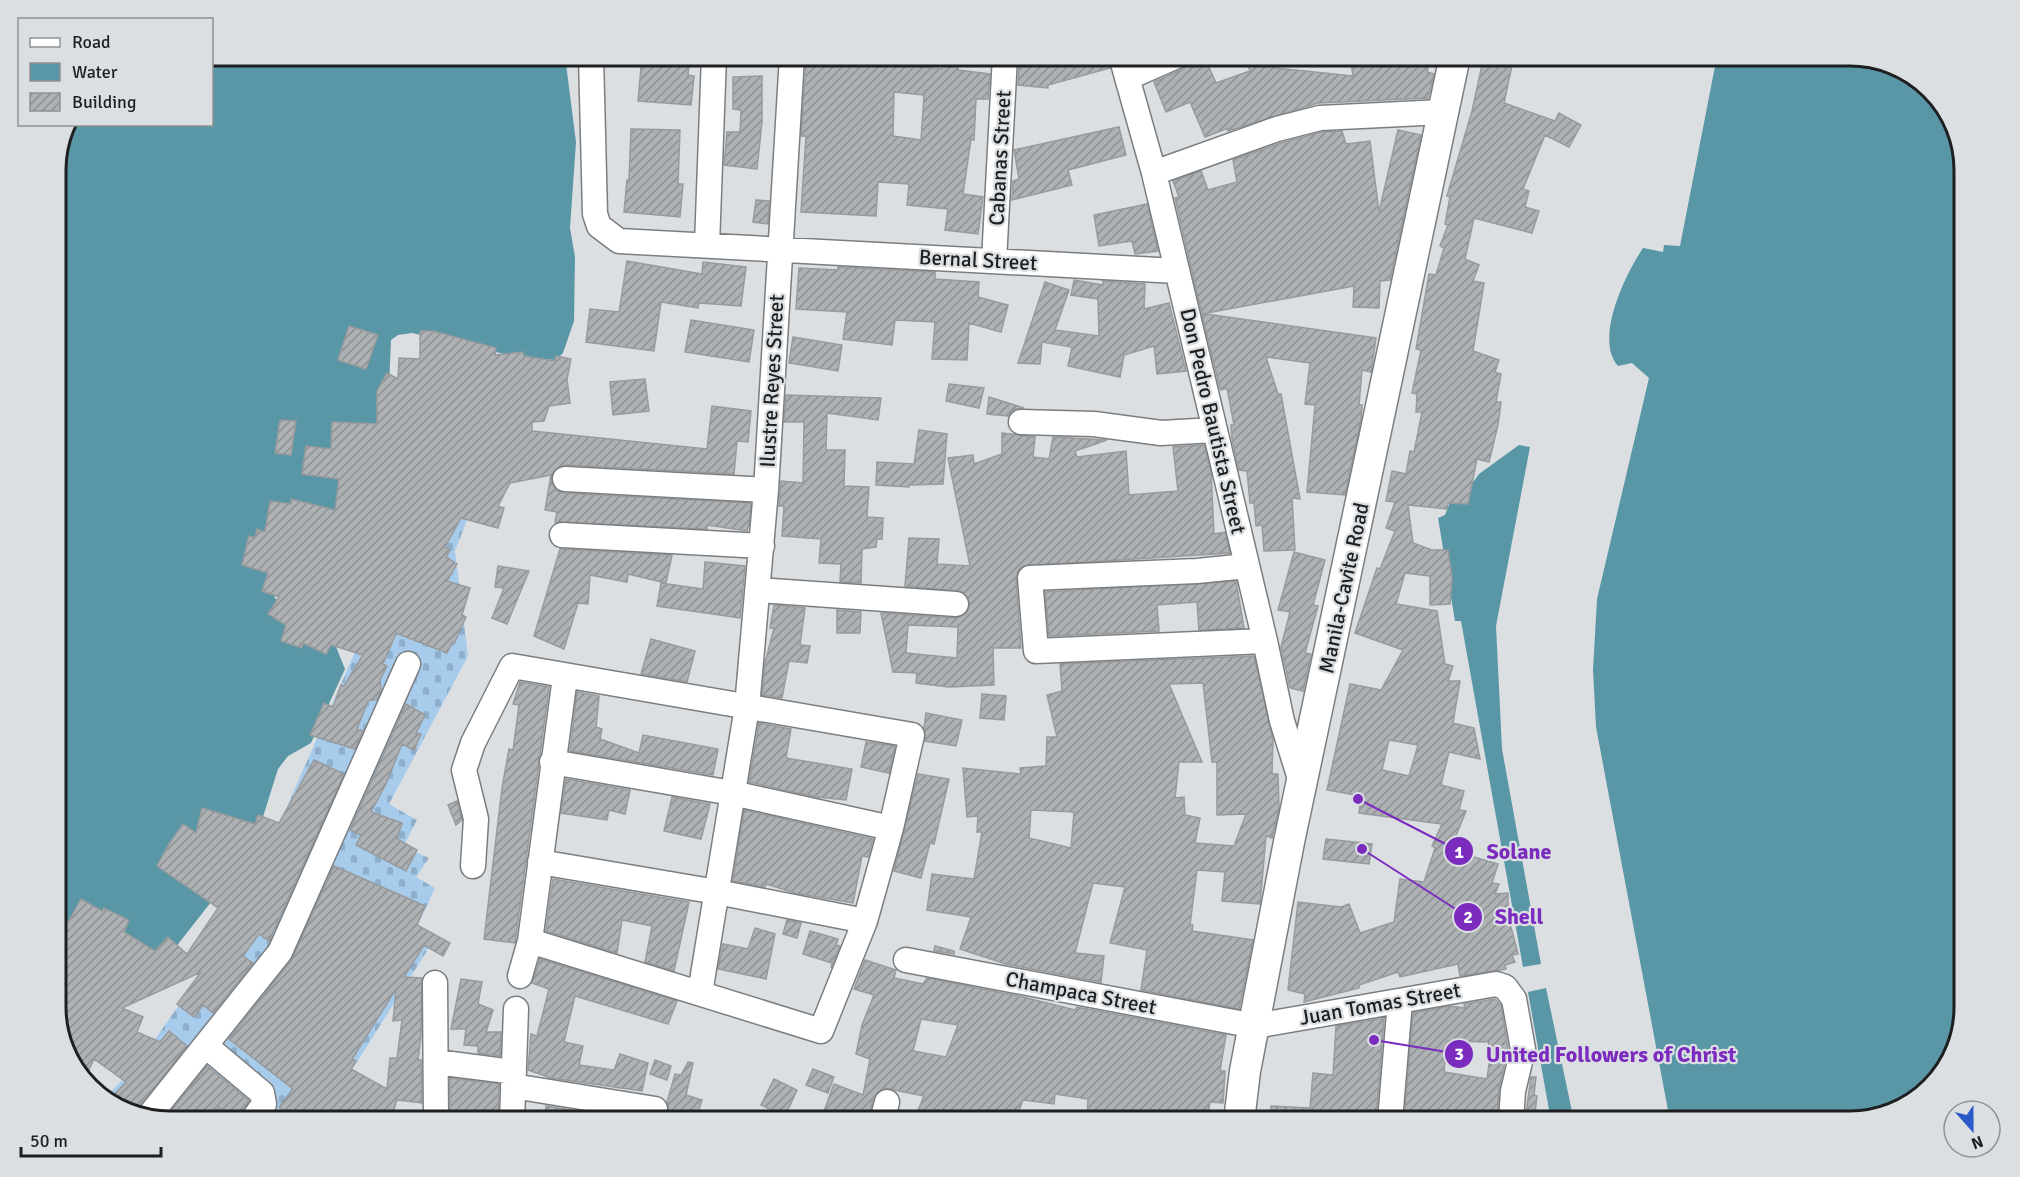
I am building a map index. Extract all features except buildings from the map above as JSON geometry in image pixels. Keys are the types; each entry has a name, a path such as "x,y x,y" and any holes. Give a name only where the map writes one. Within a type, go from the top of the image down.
{"main road":[{"name":"Manila-Cavite Road","path":"1241,1111 1289,842 1303,787 1453,66"}],"street":[{"name":"Bernal Street","path":"591,66 595,214 599,226 619,241 1177,271"},
{"path":"707,245 714,66"},
{"name":"Ilustre Reyes Street","path":"700,993 747,707 766,490 791,66"},
{"name":"Cabanas Street","path":"994,261 1004,66"},
{"name":"Don Pedro Bautista Street","path":"1124,67 1154,173 1282,721 1303,787"},
{"path":"1154,173 1277,129 1320,117 1443,112"},
{"path":"1021,422 1094,424 1161,433 1215,430"},
{"path":"566,479 766,490"},
{"path":"562,535 762,546"},
{"path":"1247,566 1197,571 1030,578 1036,651 1265,641"},
{"path":"758,590 956,604"},
{"path":"154,1109 280,951 408,663"},
{"path":"472,866 477,819 464,770 473,743 512,666 912,735 891,828 865,921 821,1031 530,940"},
{"path":"519,976 530,940 565,676"},
{"path":"552,762 732,793 891,828"},
{"path":"540,862 717,892 865,921"},
{"name":"Champaca Street","path":"906,960 1255,1026"},
{"path":"435,983 436,1111"},
{"name":"Juan Tomas Street","path":"1255,1026 1496,984 1506,987 1514,999 1523,1049 1513,1091 1512,1111"},
{"path":"1391,1111 1400,1001"},
{"path":"512,1111 516,1009"},
{"path":"206,1046 262,1093 264,1104 259,1111"},
{"path":"436,1062 655,1109"}],"green space":[{"path":"486,471 455,551 468,656 389,804 417,820 403,847 429,858 416,877 435,888 417,927 437,935 352,1070 371,1090 376,1111 170,1111 143,1107 118,1097 111,1092 139,1062 234,927 429,484"}],"water":[{"path":"213,66 566,66 576,142 570,228 575,257 574,321 563,353 556,360 518,357 412,333 398,335 391,340 389,386 362,491 270,585 275,598 286,608 330,632 345,669 311,743 288,756 278,769 262,820 215,897 164,962 66,951 66,164 74,131 77,126 213,126"},
{"path":"1715,66 1850,66 1877,70 1902,80 1913,88 1940,118 1950,143 1954,164 1954,1006 1946,1046 1932,1070 1902,1097 1877,1107 1850,1111 1668,1111 1596,727 1593,670 1597,599 1649,378 1632,363 1618,366 1611,354 1609,340 1611,324 1621,290 1643,248 1663,252 1664,245 1680,246"},
{"path":"1519,445 1530,447 1496,626 1502,749 1541,964 1523,967 1461,621 1455,621 1438,518 1445,515 1452,497 1467,490 1479,474"},
{"path":"1546,988 1572,1111 1549,1111 1528,992"}],"place":[{"name":"Solane","path":"1358,799"},
{"name":"Shell","path":"1362,849"},
{"name":"United Followers of Christ","path":"1374,1040"}]}
